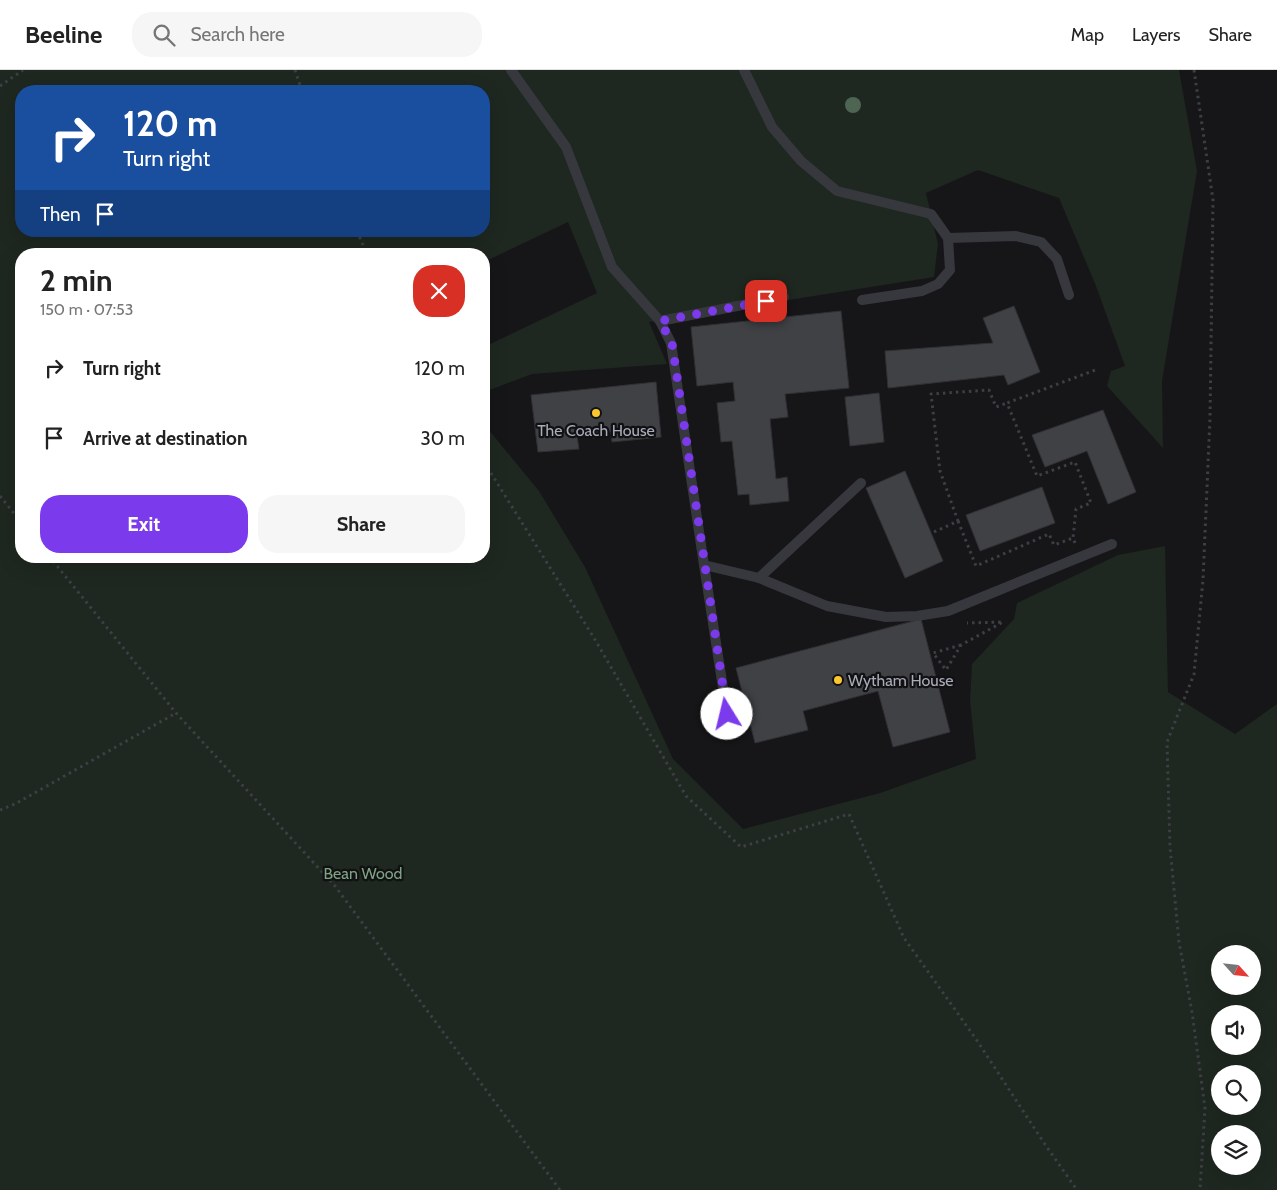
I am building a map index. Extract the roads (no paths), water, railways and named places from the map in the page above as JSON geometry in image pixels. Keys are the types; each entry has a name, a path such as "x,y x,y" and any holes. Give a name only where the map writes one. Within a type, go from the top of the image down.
{"lane":[{"path":"511,70 566,147 612,267 660,321 672,343 727,714"},
{"path":"744,70 772,127 802,161 836,191 931,214 948,238 950,270 938,284 922,291 862,300"},
{"path":"948,238 1016,236 1041,242 1057,259 1069,295"},
{"path":"660,321 784,297"},
{"path":"759,578 861,483"},
{"path":"704,564 759,578 827,606 886,617 916,616 948,611 1112,544"}],"place":[{"name":"The Coach House","path":"596,413"},
{"name":"Wytham House","path":"838,680"}],"park label":[{"name":"Bean Wood","path":"363,873"}]}
